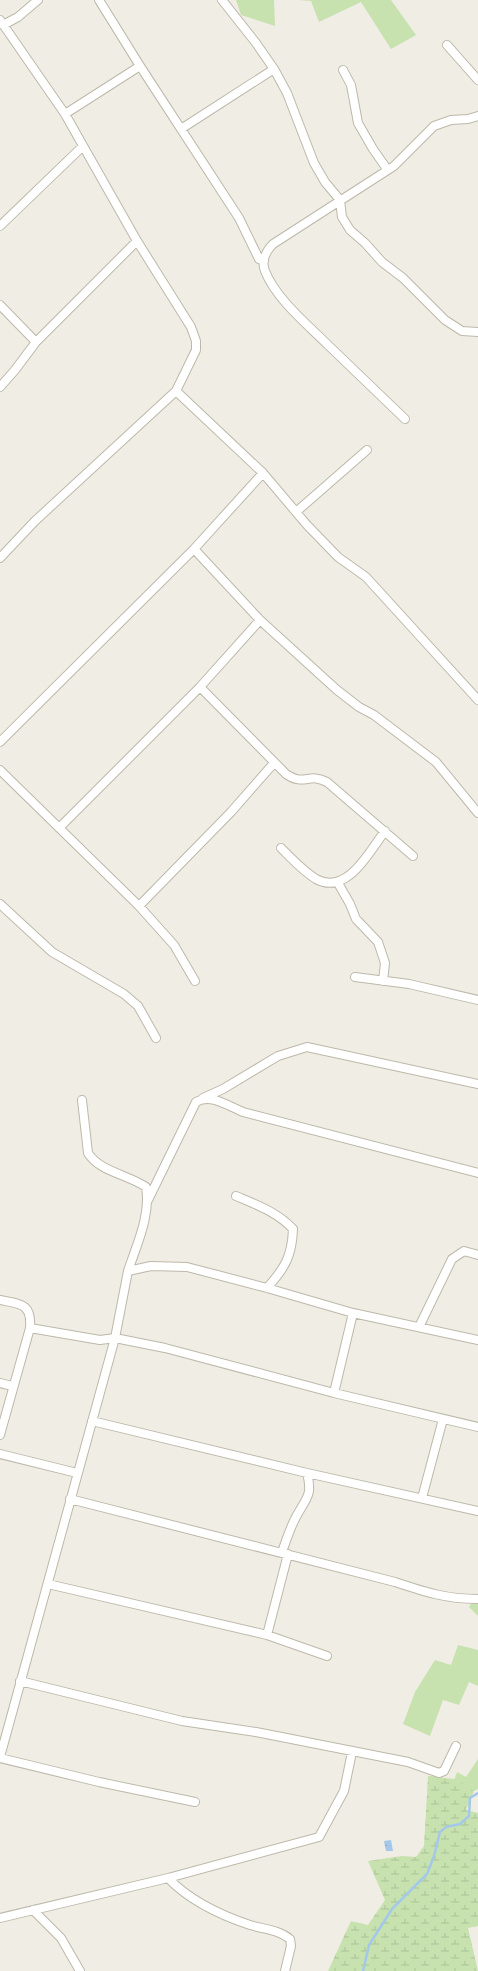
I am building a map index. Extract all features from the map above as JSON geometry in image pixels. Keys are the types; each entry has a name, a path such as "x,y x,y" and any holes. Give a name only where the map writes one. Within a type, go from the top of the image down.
{"street":[{"path":"0,558 35,521 176,391 193,359 196,350 196,341 191,327 137,241 65,114 2,23 18,17 38,0"},
{"path":"100,0 140,66 239,218 259,259 264,261"},
{"path":"222,0 256,43 274,69 286,93 314,163 325,182 340,200 342,217 350,230 365,242 382,262 403,278 445,320 462,331 478,332"},
{"path":"447,45 478,80"},
{"path":"65,114 140,66"},
{"path":"181,129 274,69"},
{"path":"343,70 351,86 358,123 387,169"},
{"path":"405,420 300,318 272,283 265,271 264,261 268,250 273,244 398,162 434,126 451,120 468,119 478,116"},
{"path":"0,225 83,146"},
{"path":"0,387 16,370 36,342 137,241"},
{"path":"0,305 36,342"},
{"path":"176,391 262,473 338,557 366,577 478,700"},
{"path":"296,512 367,450"},
{"path":"0,742 194,549 262,473"},
{"path":"194,549 260,620 359,707 374,715 436,762 478,813"},
{"path":"59,828 200,687 260,620"},
{"path":"200,687 274,764 294,780 299,781 319,778 327,782 413,856"},
{"path":"139,906 231,812 274,764"},
{"path":"0,770 139,906 174,945 195,980"},
{"path":"280,848 315,878 327,883 338,883 352,873 384,831"},
{"path":"338,883 350,904 356,919 378,942 385,963 383,981"},
{"path":"0,904 52,952 124,994 138,1006 156,1038"},
{"path":"355,977 409,984 478,1000"},
{"path":"195,1802 99,1782 0,1758 115,1338 128,1271 145,1219 148,1200 196,1102 222,1089 278,1056 300,1048 478,1084"},
{"path":"203,1098 214,1099 243,1112 478,1173"},
{"path":"82,1100 88,1153 98,1164 137,1181 146,1187 148,1200"},
{"path":"236,1196 268,1209 284,1220 293,1229 289,1258 280,1273 267,1288"},
{"path":"419,1327 452,1259 464,1251 478,1255"},
{"path":"128,1271 150,1266 187,1267 353,1313 478,1340"},
{"path":"0,1300 21,1304 28,1310 30,1317 30,1328 12,1386 0,1435"},
{"path":"334,1393 353,1313"},
{"path":"30,1328 100,1340 115,1338 165,1348 334,1393 478,1427"},
{"path":"0,1383 12,1386"},
{"path":"422,1498 443,1419"},
{"path":"92,1421 307,1473 478,1511"},
{"path":"0,1454 77,1473"},
{"path":"267,1635 285,1553 295,1518 308,1498 310,1485 307,1473"},
{"path":"70,1499 395,1582 437,1596 455,1599 478,1599"},
{"path":"48,1584 267,1635 327,1656"},
{"path":"20,1681 182,1721 256,1732 408,1762 439,1773 444,1771 456,1746"},
{"path":"0,1918 168,1878 319,1837 344,1791 352,1752"},
{"path":"168,1878 188,1897 206,1906 249,1924 284,1934 290,1939 291,1946 285,1971"},
{"path":"32,1910 61,1938 80,1971"}],"green space":[{"path":"236,0 274,0 275,26 241,15"},
{"path":"299,0 391,0 416,35 391,49 361,2 319,22 311,1"},
{"path":"472,1602 478,1602 478,1616 469,1607"},
{"path":"458,1645 478,1650 478,1686 469,1682 459,1705 443,1700 430,1736 403,1724 415,1692 435,1660 451,1665"},
{"path":"478,1759 478,1789 474,1791 454,1781 457,1772 466,1777"},
{"path":"428,1776 455,1779 474,1791 466,1810 478,1813 478,1926 468,1928 478,1971 328,1971 351,1921 368,1925 385,1900 368,1861 402,1856 416,1857 424,1846"}],"water":[{"path":"391,1840 393,1851 386,1851 384,1841"}],"waterway":[{"path":"363,1971 369,1945 392,1909 427,1874 434,1856 440,1832 446,1827 460,1824 469,1816 470,1798 478,1793"}]}
